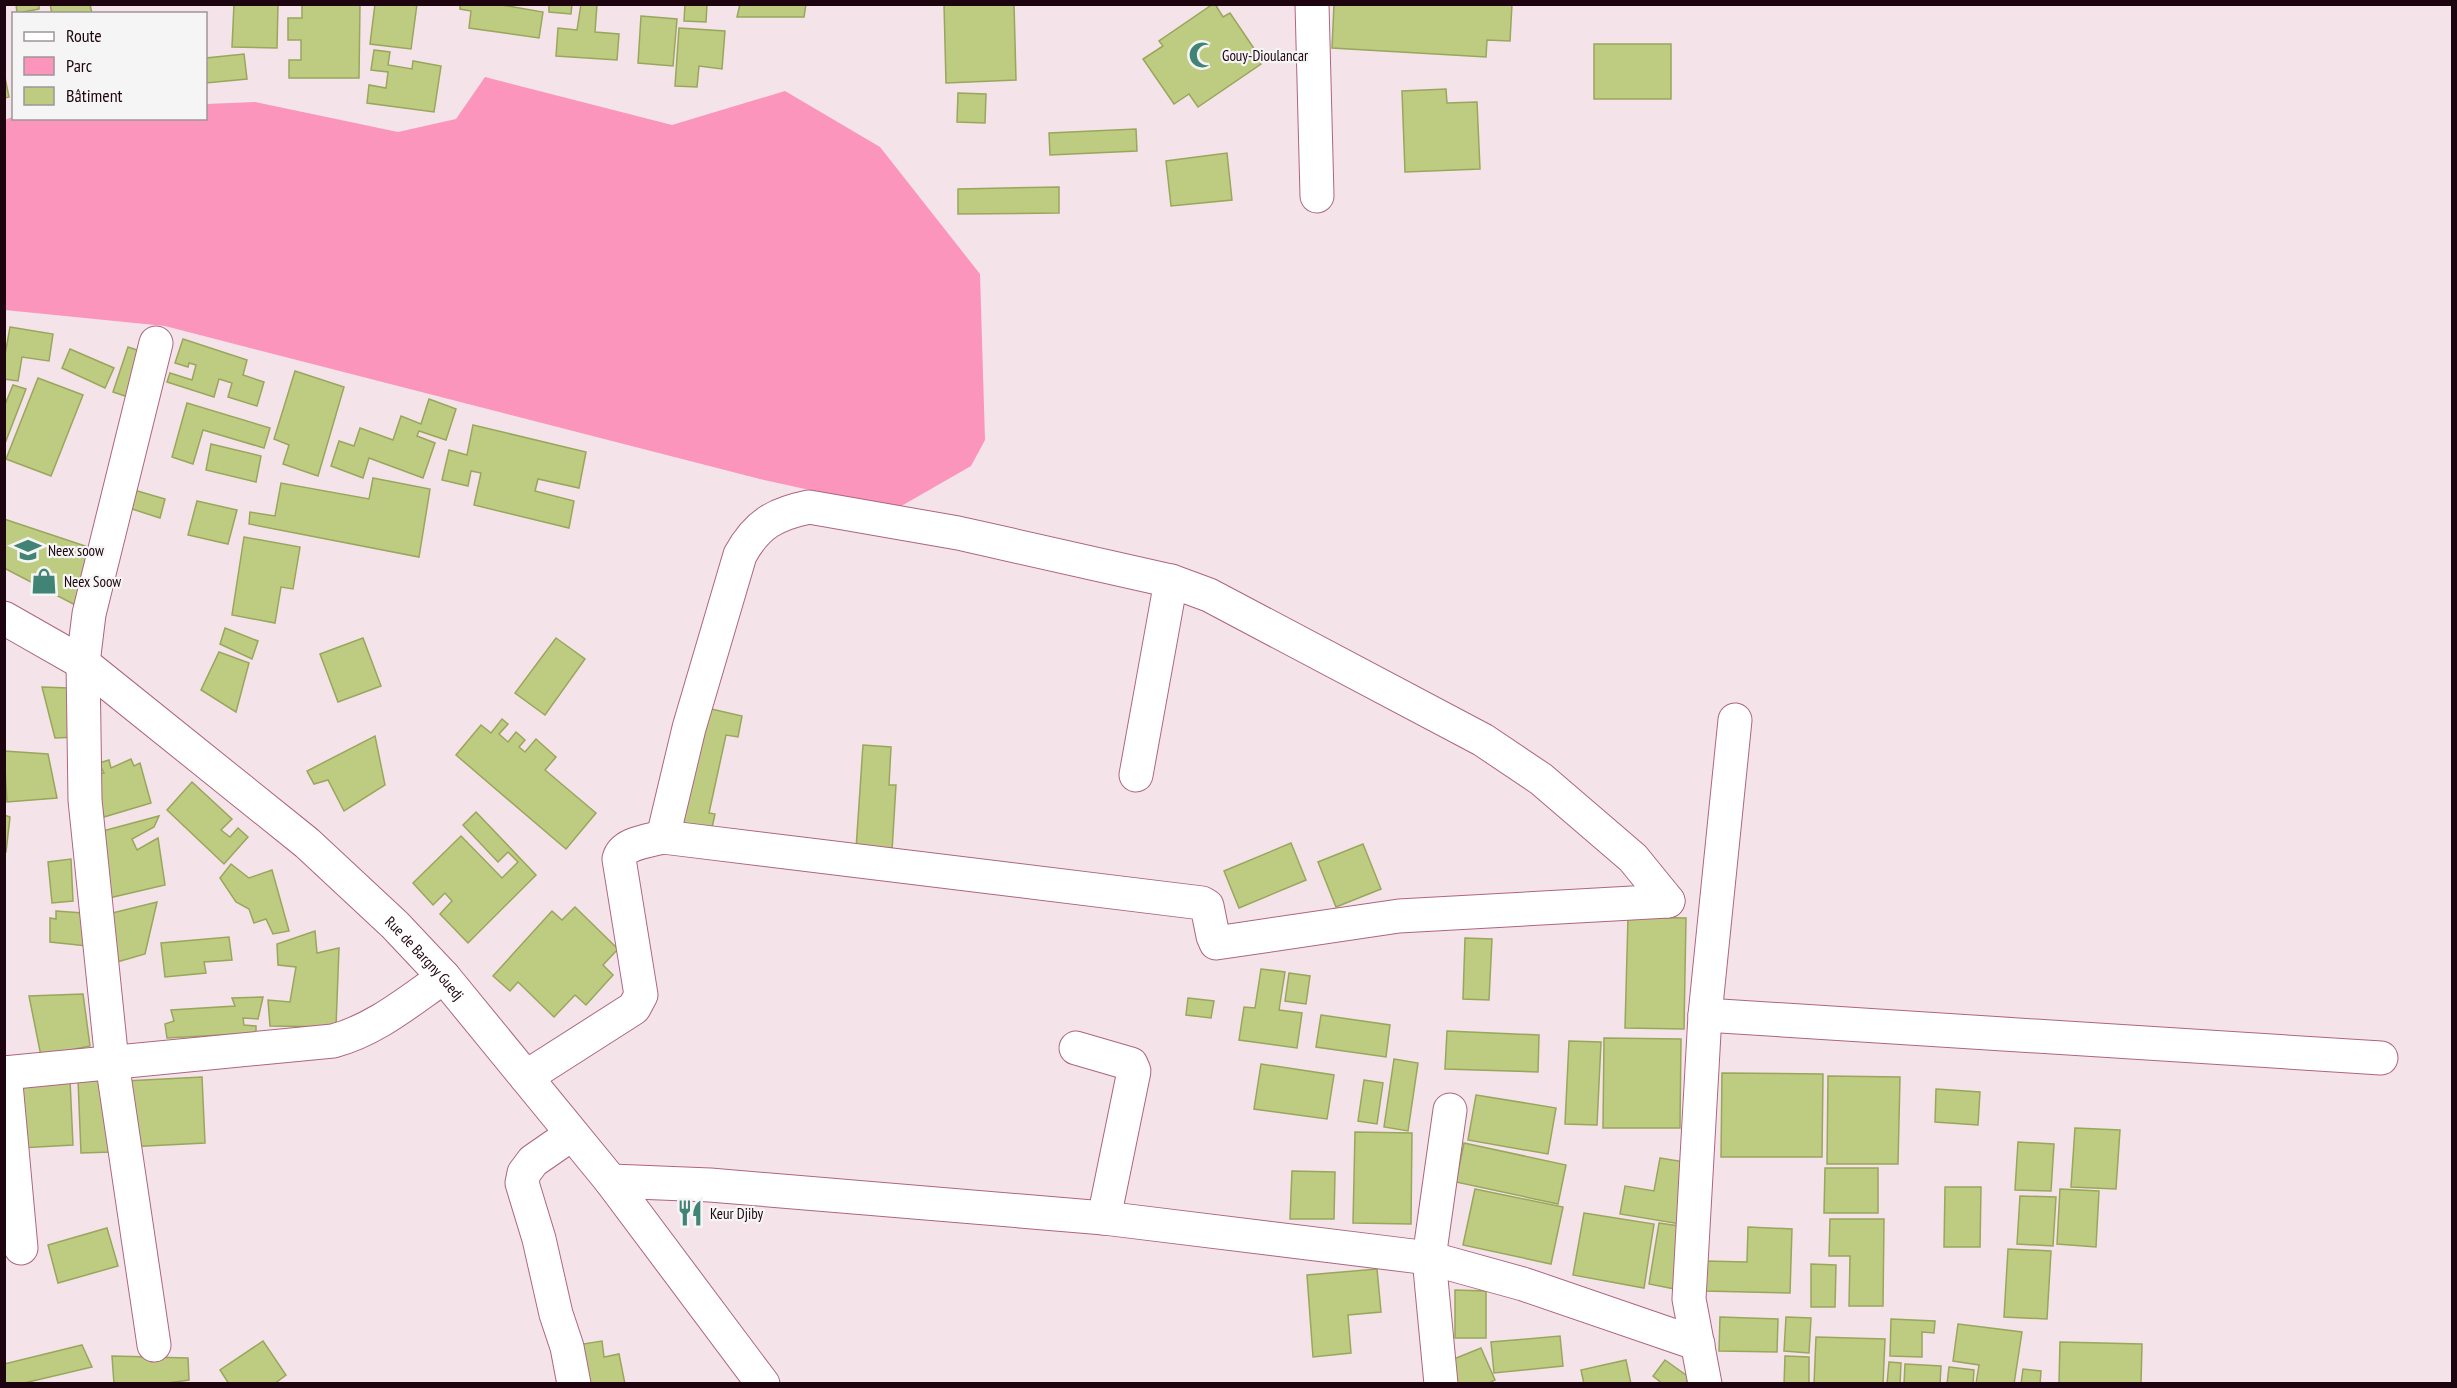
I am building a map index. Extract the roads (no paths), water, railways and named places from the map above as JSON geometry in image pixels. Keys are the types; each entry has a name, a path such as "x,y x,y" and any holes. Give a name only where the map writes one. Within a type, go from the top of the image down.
{"street":[{"path":"1312,4 1317,196"},
{"path":"154,1345 112,1062 85,800 83,663 89,615 156,343"},
{"path":"526,1077 634,1008 641,995 619,860 621,852 626,848 663,837 1202,903 1207,906 1216,943 1399,916 1668,901 1633,858 1541,778 1483,740 1209,595 1171,581 946,531 809,507 788,512 761,525 748,539 740,555 688,728 663,837"},
{"path":"1136,775 1171,581"},
{"name":"Rue de Bargny Guedj","path":"4,618 83,663 307,843 395,925 444,977 611,1181 763,1383"},
{"path":"1705,1383 1689,1299 1705,1015 1735,720"},
{"path":"21,1248 5,1073 333,1041 353,1036 444,977"},
{"path":"1705,1015 2381,1058"},
{"path":"1076,1048 1131,1064 1134,1071 1104,1218"},
{"path":"1441,1383 1429,1258 1450,1110"},
{"path":"572,1134 533,1161 524,1173 522,1183 539,1239 574,1383"},
{"path":"611,1181 710,1185 1104,1218 1429,1258 1523,1284 1698,1344"}],"place":[{"name":"Gouy-Dioulancar","path":"1202,55"},
{"name":"Neex soow","path":"28,550"},
{"name":"Neex Soow","path":"44,581"},
{"name":"Keur Djiby","path":"690,1213"}]}
